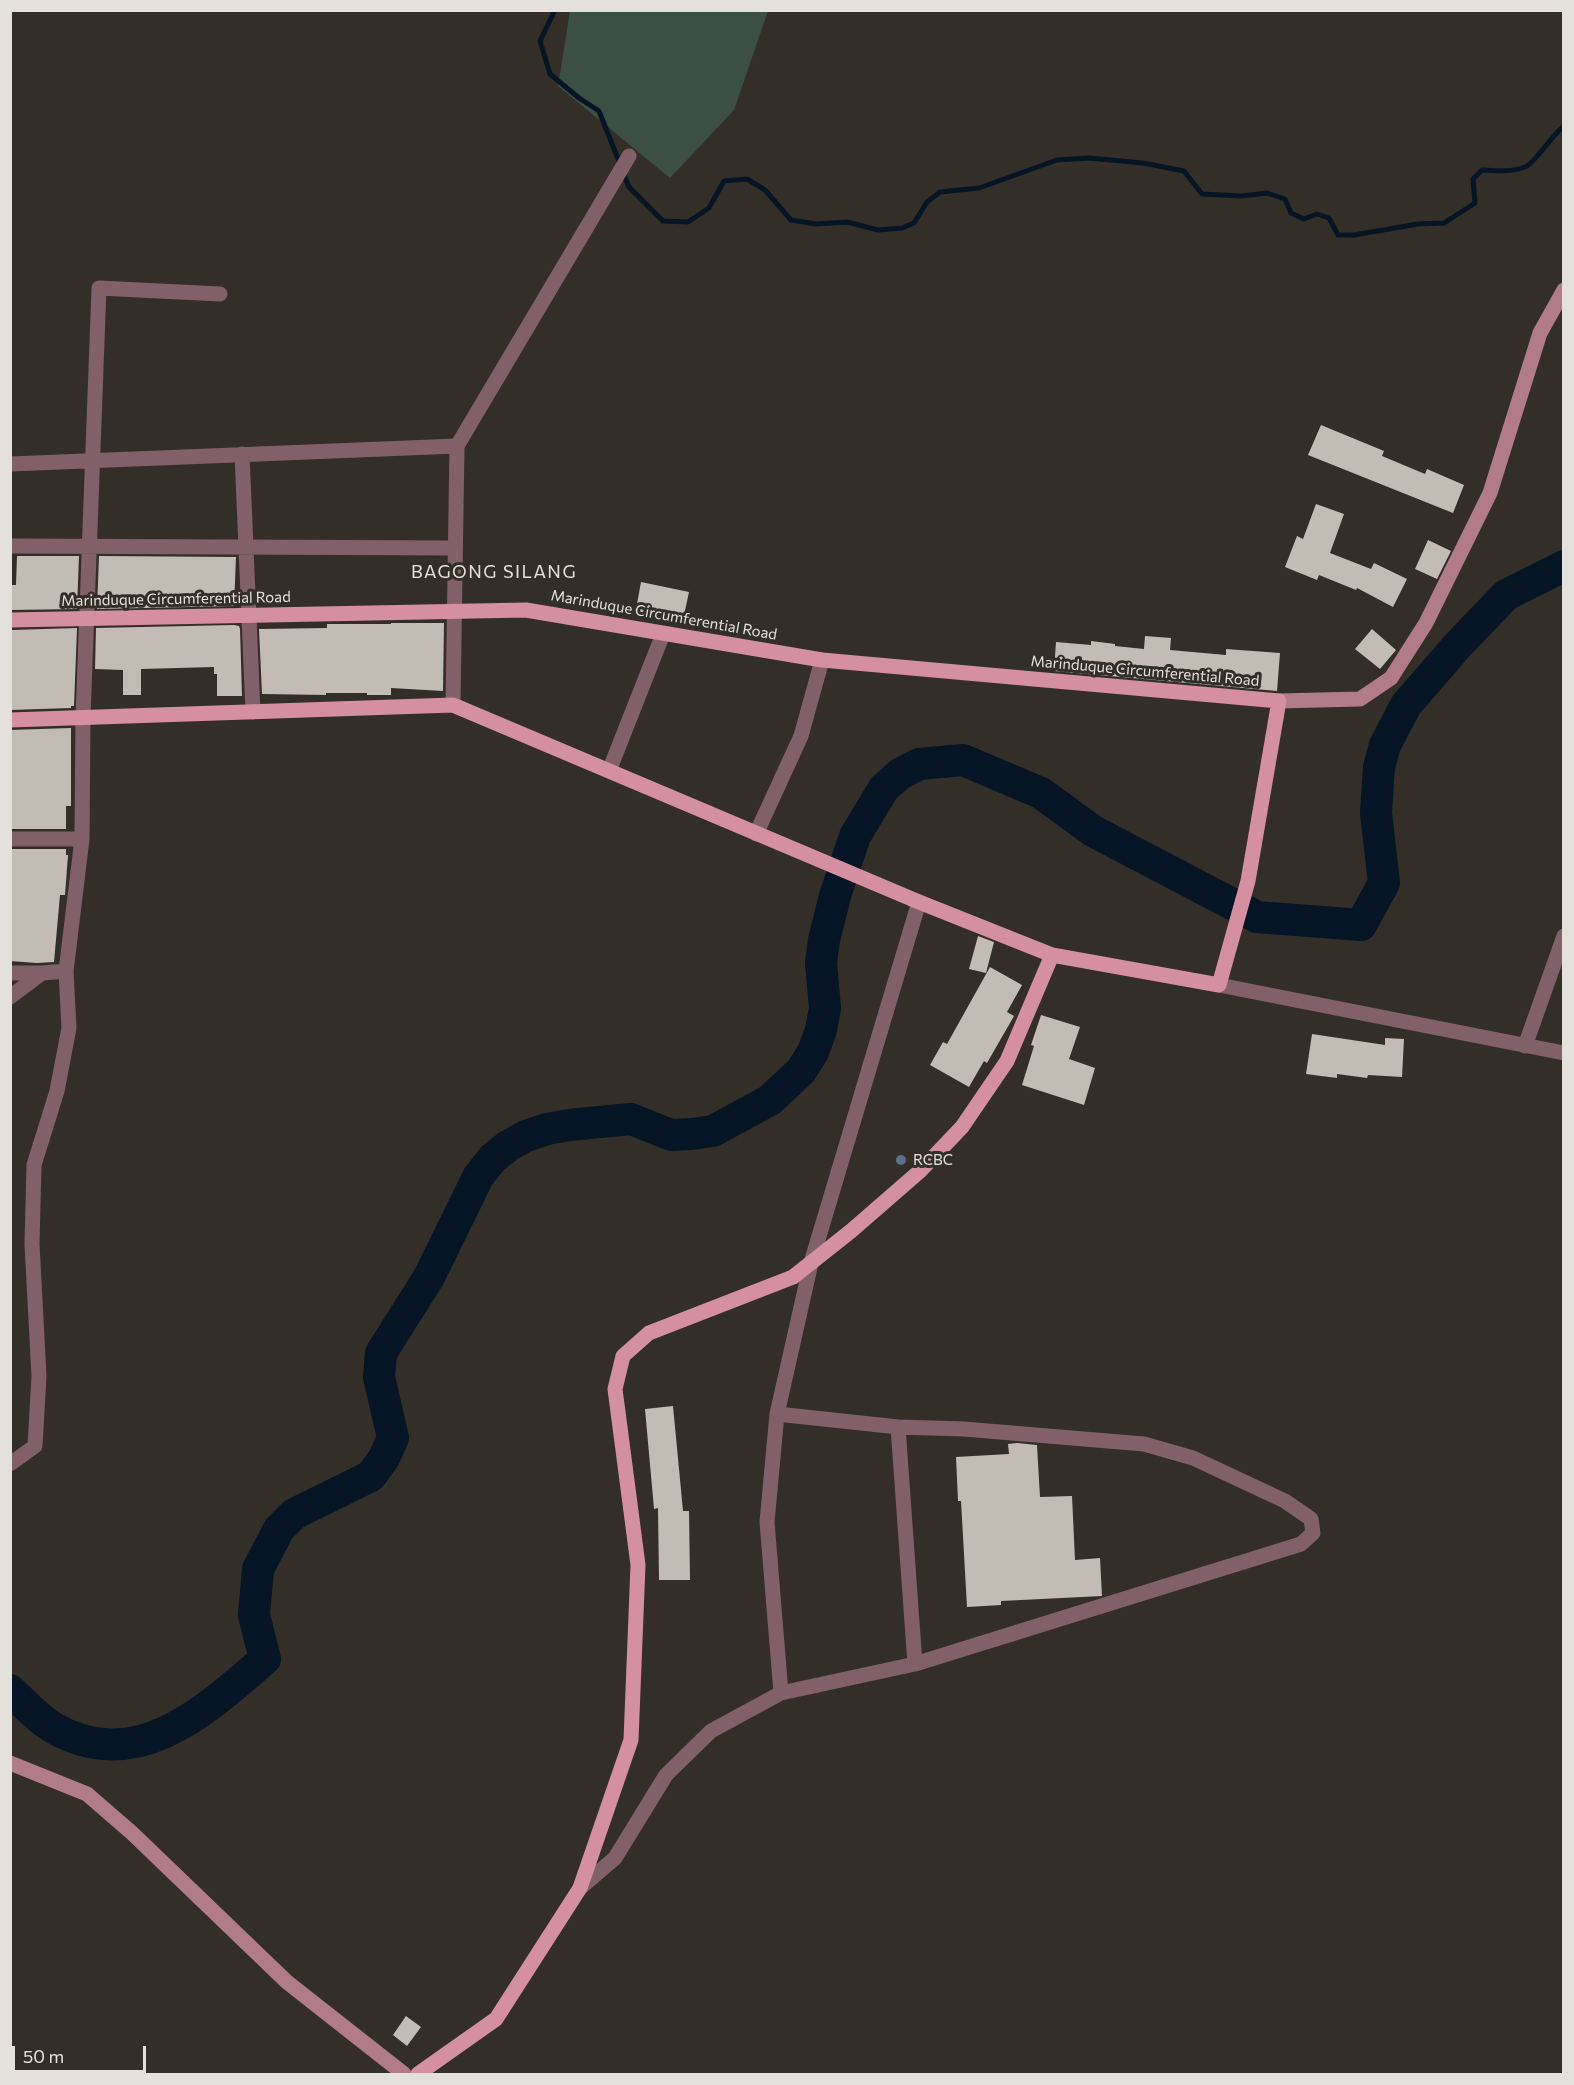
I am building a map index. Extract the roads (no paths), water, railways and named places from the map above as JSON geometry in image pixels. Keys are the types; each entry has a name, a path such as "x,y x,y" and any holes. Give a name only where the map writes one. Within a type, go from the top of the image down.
{"main road":[{"name":"Marinduque Circumferential Road","path":"10,620 526,610 822,660 1279,701"},
{"path":"10,720 453,705 873,883 1052,955 1219,985 1248,880 1279,701"},
{"path":"418,2074 496,2019 580,1888 631,1740 639,1564 615,1389 623,1356 649,1333 793,1277 851,1231 920,1171 962,1127 1007,1061 1052,955"}],"street":[{"path":"453,705 457,446 629,156"},
{"path":"10,1464 35,1446 39,1376 32,1244 34,1165 57,1091 69,1028 66,970 82,839 83,717 99,288 220,294"},
{"path":"1279,701 1360,699 1391,678 1426,623 1490,493 1540,333 1563,290"},
{"path":"10,464 457,446"},
{"path":"242,454 253,712"},
{"path":"10,546 455,548"},
{"path":"609,771 663,634"},
{"path":"756,834 801,736 822,660"},
{"path":"10,839 82,839"},
{"path":"781,1693 767,1522 777,1414 810,1263 919,902"},
{"path":"1525,1046 1563,936"},
{"path":"10,973 66,970"},
{"path":"10,997 42,973"},
{"path":"1219,985 1563,1053"},
{"path":"580,1888 615,1858 666,1775 711,1731 781,1693 915,1664 1302,1544 1313,1533 1311,1519 1285,1501 1193,1458 1144,1444 898,1427 777,1414"},
{"path":"898,1427 915,1664"},
{"path":"10,1763 87,1794 132,1833 287,1982 404,2074"}],"waterway":[{"path":"555,10 540,41 550,74 599,111 620,164"},
{"path":"623,173 629,187 663,221 688,222 709,208 724,181 747,179 765,190 791,220 816,224 847,222 878,230 902,228 914,223 927,202 940,192 979,188 1057,160 1089,158 1143,163 1184,171 1202,194 1241,196 1267,193 1285,199 1291,213 1304,219 1317,214 1329,218 1338,235 1354,235 1418,224 1444,223 1475,203 1473,179 1482,170 1520,169 1529,165 1564,126"},
{"path":"10,1690 52,1727 82,1740 112,1744 140,1741 167,1731 193,1717 265,1659 254,1615 258,1569 279,1529 294,1514 371,1476 384,1458 393,1438 379,1377 381,1353 429,1277 478,1177 492,1159 508,1146 526,1136 547,1129 631,1119 671,1135 713,1131 770,1100 801,1071 813,1052 821,1030 825,1008 821,963 835,896 855,836 884,788 900,774 919,764 963,760 1041,793 1093,831 1257,917 1361,925 1384,883 1376,813 1379,767 1385,745 1406,705 1458,645 1506,595 1564,566"}],"place":[{"name":"RCBC","path":"901,1160"}],"district":[{"name":"BAGONG SILANG","path":"494,572"}]}
